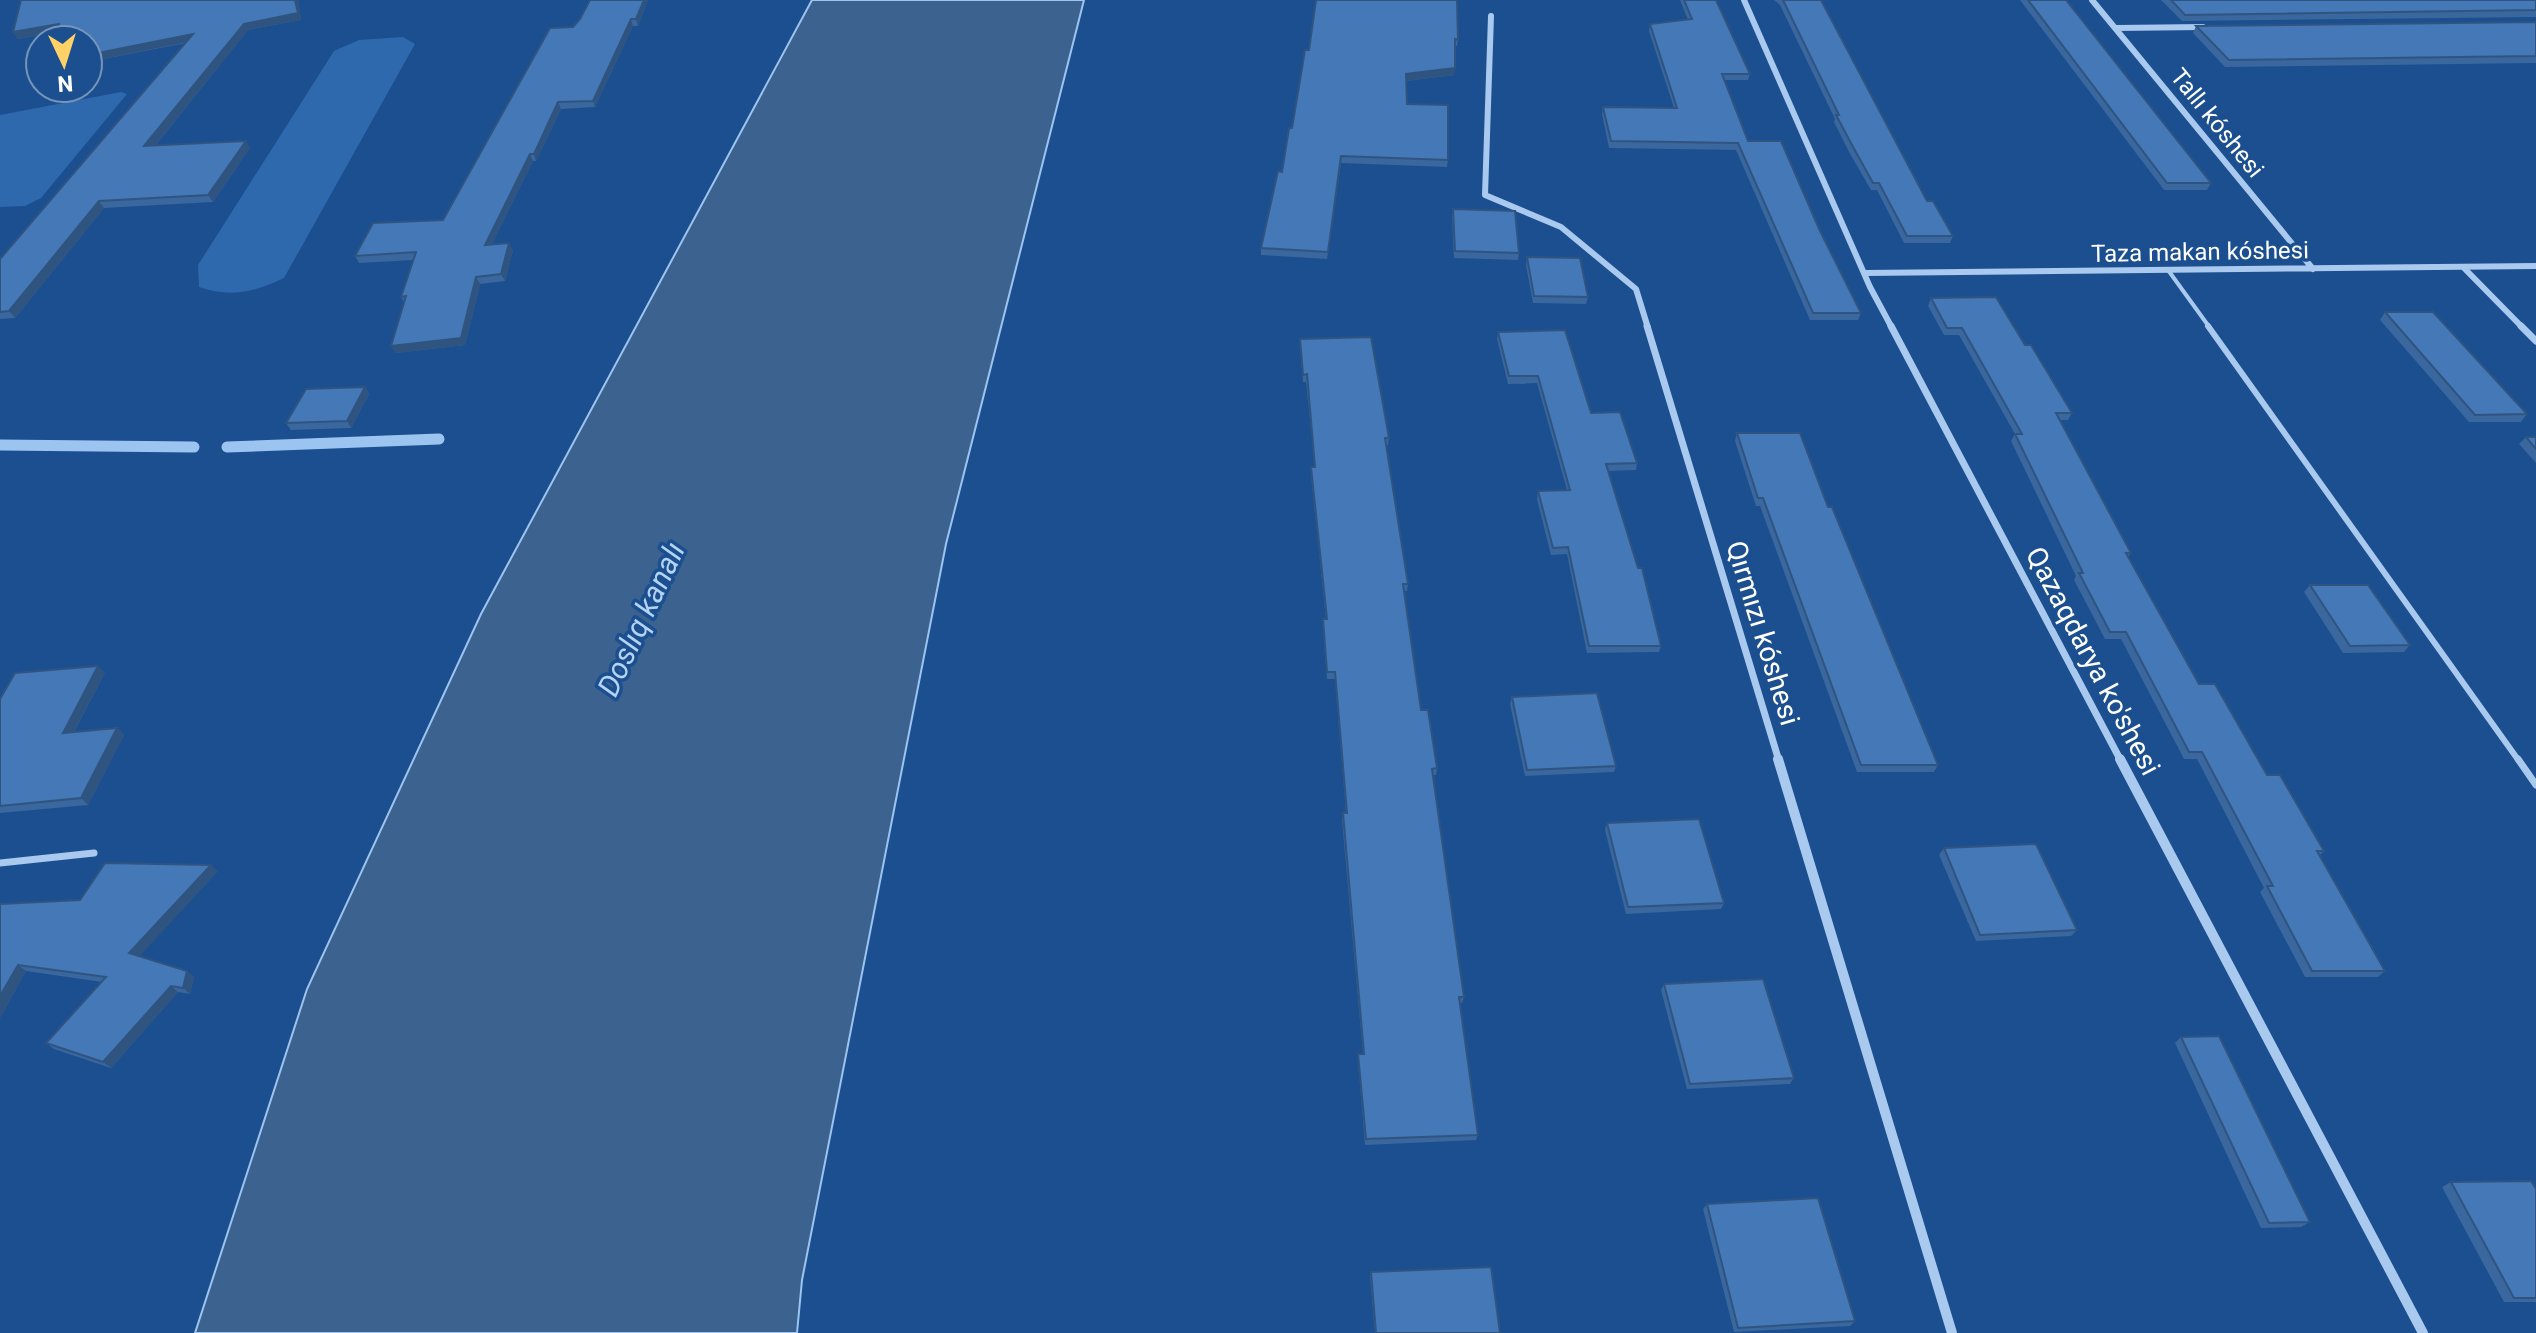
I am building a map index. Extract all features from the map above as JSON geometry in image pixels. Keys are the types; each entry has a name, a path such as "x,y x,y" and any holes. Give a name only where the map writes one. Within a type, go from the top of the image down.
{"street":[{"name":"Qazaqdarya ko'shesi","path":"1744,0 1865,273 2423,1333"},
{"name":"Tallı kóshesi","path":"2092,0 2313,269"},
{"name":"Qırmızı kóshesi","path":"1491,16 1485,195 1561,227 1636,289 1952,1333"},
{"path":"2116,28 2209,27"},
{"name":"Taza makan kóshesi","path":"1865,273 2536,266"},
{"path":"2464,268 2536,341"}],"lane":[{"path":"2168,270 2536,785"},
{"path":"0,863 94,853"}],"shaded area":[{"path":"403,37 415,44 284,278 242,292 221,292 199,287 198,265 334,51 359,40"},
{"path":"127,94 41,198 25,206 0,207 0,115 58,104 104,104 104,95"}],"water":[{"name":"Doslıq kanalı","path":"812,0 1084,0 946,544 802,1280 797,1333 195,1333 307,989 481,614"}],"building":[{"path":"21,0 295,0 298,13 244,24 144,146 246,141 208,195 99,201 9,311 0,312 0,259 193,34 104,52 104,24 24,24 24,30 13,32"},
{"path":"590,0 644,0 636,19 631,19 593,101 558,102 534,154 530,154 485,245 509,243 501,274 476,277 461,338 391,346 406,296 401,297 416,252 355,256 373,223 443,220 550,28 573,27"},
{"path":"1316,0 1457,0 1455,68 1406,74 1407,104 1448,105 1448,160 1341,156 1328,252 1261,248 1278,171 1282,172 1289,128 1292,128"},
{"path":"1684,0 1716,0 1750,74 1722,74 1748,141 1781,141 1820,231 1861,313 1813,313 1738,143 1611,141 1603,107 1677,108 1650,24 1692,19"},
{"path":"1783,0 1821,0 1927,201 1933,201 1953,236 1907,236 1879,183 1873,183 1836,115 1839,115"},
{"path":"2028,0 2066,0 2211,183 2167,183"},
{"path":"2171,0 2536,0 2536,10 2185,15"},
{"path":"2536,22 2536,56 2229,60 2196,26"},
{"path":"1453,209 1515,211 1519,253 1455,251"},
{"path":"1527,257 1580,258 1588,297 1534,296"},
{"path":"1996,297 2025,345 2031,345 2072,413 2056,413 2131,553 2126,553 2199,684 2215,684 2267,775 2280,775 2324,851 2317,851 2385,971 2312,971 2267,886 2273,886 2202,752 2189,752 2126,632 2110,632 2079,573 2083,573 2015,434 2022,434 1962,328 1947,328 1931,298"},
{"path":"2385,312 2433,312 2527,414 2475,415"},
{"path":"1565,330 1591,413 1620,412 1637,463 1606,464 1638,568 1642,568 1661,646 1589,646 1568,547 1553,548 1538,491 1570,490 1538,376 1509,376 1498,332"},
{"path":"1371,337 1389,438 1385,438 1408,584 1403,584 1421,710 1428,710 1437,768 1432,769 1464,997 1459,997 1478,1135 1366,1139 1358,1054 1364,1054 1343,813 1347,813 1335,672 1327,672 1323,619 1327,619 1311,467 1315,467 1307,374 1303,375 1300,339"},
{"path":"365,387 347,421 286,423 306,389"},
{"path":"1737,433 1800,433 1828,507 1832,507 1938,765 1861,765 1763,498 1758,498"},
{"path":"2526,437 2536,437 2536,449"},
{"path":"2310,585 2368,585 2410,645 2350,646"},
{"path":"98,666 63,733 117,728 81,798 0,806 0,699 15,673"},
{"path":"1597,693 1616,766 1527,770 1512,697"},
{"path":"1699,819 1724,903 1628,907 1607,823"},
{"path":"2036,844 2077,930 1980,935 1944,848"},
{"path":"105,863 211,865 129,953 187,971 183,988 171,986 103,1062 46,1043 106,977 18,965 0,996 0,904 80,900"},
{"path":"1763,979 1794,1078 1690,1084 1664,984"},
{"path":"2219,1036 2310,1222 2269,1223 2181,1037"},
{"path":"2531,1181 2536,1189 2536,1298 2514,1298 2451,1182"},
{"path":"1818,1198 1855,1321 1738,1328 1707,1204"},
{"path":"1491,1267 1500,1333 1376,1333 1371,1272"}],"waterway":[{"path":"227,447 439,439"},
{"path":"0,445 194,447"}]}
